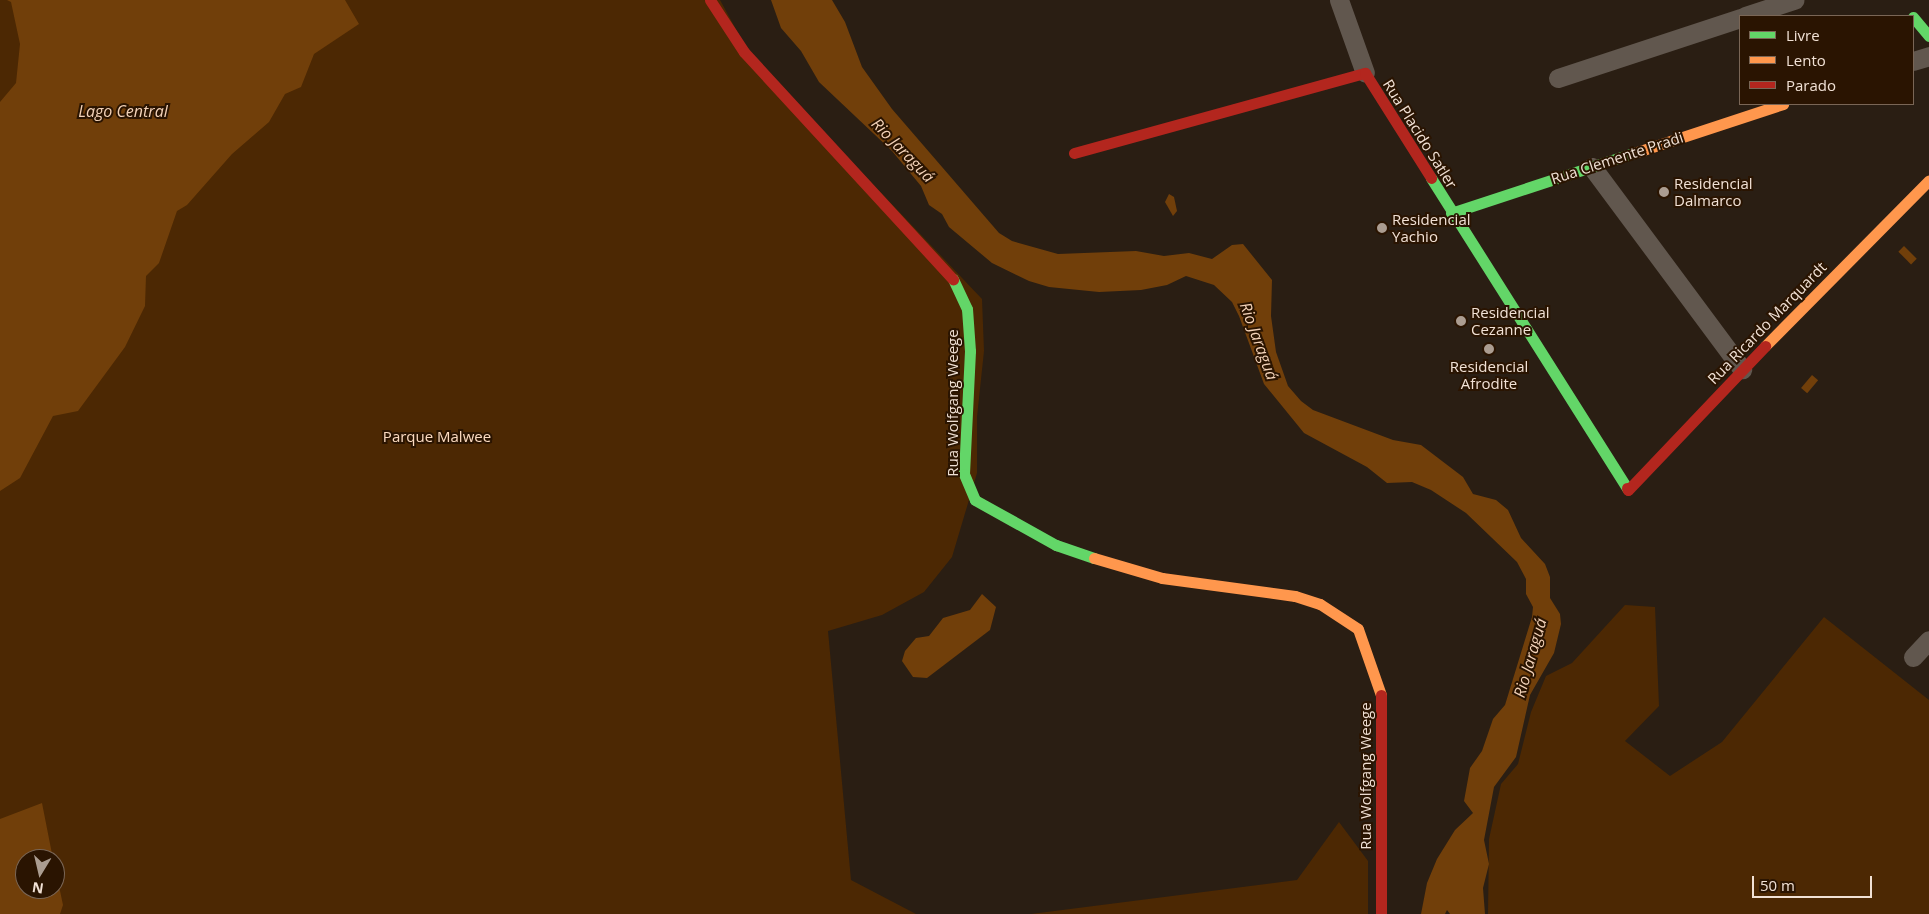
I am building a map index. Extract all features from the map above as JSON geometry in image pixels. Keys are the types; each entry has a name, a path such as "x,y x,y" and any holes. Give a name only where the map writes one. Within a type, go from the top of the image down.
{"street":[{"name":"Rua Wolfgang Weege","path":"710,0 744,52 950,275 967,309 970,351 964,474 975,500 1056,544 1129,570 1162,578 1295,596 1320,604 1358,629 1381,690 1381,914"},
{"path":"1339,0 1365,72"},
{"path":"1748,15 1794,0"},
{"path":"1903,5 1910,15"},
{"path":"1558,78 1739,18"},
{"path":"1914,19 1929,36"},
{"path":"1914,61 1929,56"},
{"name":"Rua Placido Satler","path":"1074,152 1365,72 1451,213 1628,490"},
{"name":"Rua Clemente Pradi","path":"1451,213 1780,105"},
{"path":"1592,167 1742,369"},
{"name":"Rua Ricardo Marquardt","path":"1628,490 1742,369 1929,180"},
{"path":"1913,657 1929,640"}],"green space":[{"name":"Parque Malwee","path":"0,0 720,0 750,55 982,299 984,351 977,417 977,473 952,557 924,592 882,615 828,631 851,880 916,914 0,914"},
{"path":"1625,605 1655,607 1659,706 1625,741 1670,776 1722,742 1824,617 1929,700 1929,914 1488,914 1489,839 1501,784 1518,764 1531,712 1546,676 1572,663"},
{"path":"1339,822 1368,861 1368,914 1031,914 1297,880"}],"water":[{"name":"Lago Central","path":"7,0 345,0 359,24 314,54 301,87 285,94 269,122 232,154 187,205 177,211 159,263 146,276 145,306 125,347 78,411 53,416 20,478 0,491 0,102 16,83 20,44 11,2"},
{"name":"Rio Jaraguá","path":"771,0 832,0 845,22 862,67 892,109 999,233 1012,241 1058,254 1136,251 1164,256 1189,253 1212,259 1232,245 1243,244 1272,280 1271,316 1276,352 1288,386 1301,401 1313,410 1393,440 1421,445 1463,477 1473,494 1496,500 1508,510 1521,538 1545,564 1550,577 1550,598 1560,614 1561,624 1554,653 1530,695 1516,757 1494,787 1484,840 1489,864 1483,888 1485,914 1450,914 1447,910 1445,914 1421,914 1427,883 1437,859 1455,830 1473,813 1464,801 1470,768 1482,751 1493,719 1505,705 1532,617 1533,607 1526,594 1526,579 1517,562 1466,513 1431,490 1412,482 1387,483 1367,467 1304,433 1264,384 1232,302 1214,285 1186,276 1167,285 1141,290 1099,292 1049,287 1029,281 992,263 949,227 942,214 929,205 921,186 892,151 819,82 801,51 781,28"},
{"path":"1169,194 1174,197 1177,211 1173,216 1165,202"},
{"path":"1904,246 1917,259 1911,264 1898,252"},
{"path":"1812,375 1818,380 1807,393 1801,388"},
{"path":"982,594 996,607 990,630 927,678 913,677 902,661 905,651 916,638 929,636 943,618 970,610"},
{"path":"42,803 51,849 15,849 15,899 62,899 63,905 60,914 0,914 0,819"}],"traffic: fast":[{"path":"1914,18 1929,36"},
{"path":"1451,213 1634,153"},
{"path":"1431,178 1627,488"},
{"path":"953,279 967,309 970,351 964,474 975,500 1056,545 1094,558"}],"traffic: slow":[{"path":"1634,153 1780,105"},
{"path":"1765,346 1929,180"},
{"path":"1094,558 1162,578 1295,596 1320,604 1358,629 1381,695"}],"traffic: jam":[{"path":"710,0 744,52 953,279"},
{"path":"1074,153 1365,73 1431,178"},
{"path":"1627,488 1628,490 1765,346"},
{"path":"1381,695 1381,914"}],"place":[{"name":"Residencial Dalmarco","path":"1664,192"},
{"name":"Residencial Yachio","path":"1382,228"},
{"name":"Residencial Cezanne","path":"1461,321"},
{"name":"Residencial Afrodite","path":"1489,349"}]}
